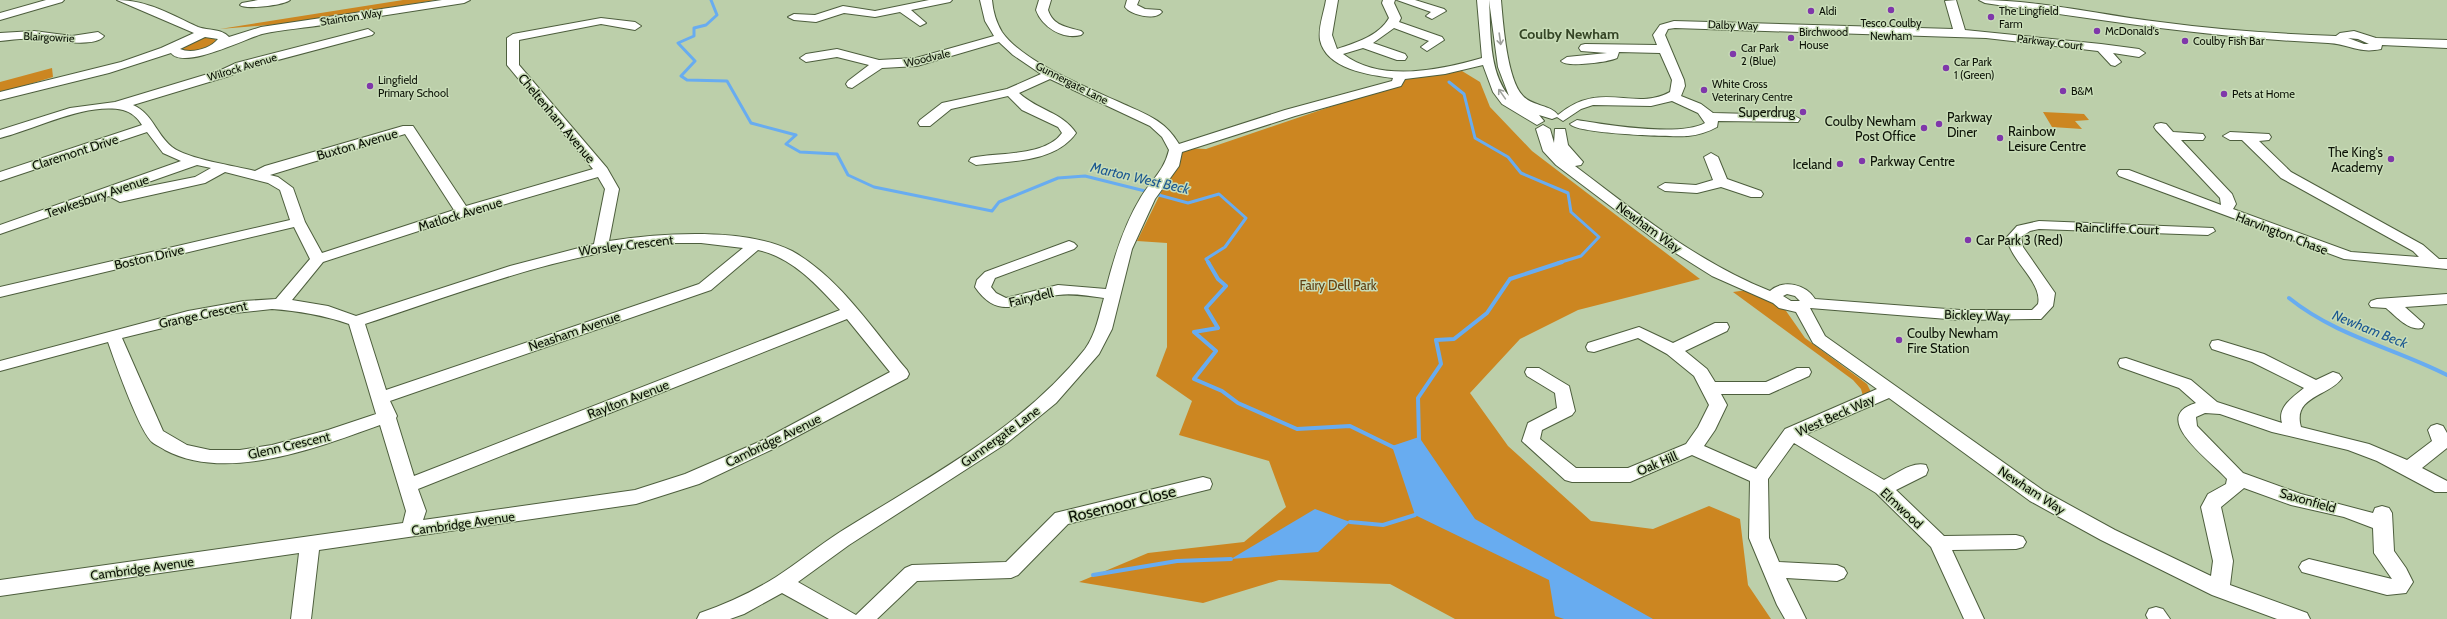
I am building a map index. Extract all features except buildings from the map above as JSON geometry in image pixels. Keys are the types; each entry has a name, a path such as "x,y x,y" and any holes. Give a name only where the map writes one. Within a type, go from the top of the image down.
{"street":[{"path":"0,11 24,12 58,0"},
{"path":"123,0 172,18 182,24 216,37"},
{"path":"246,5 284,0"},
{"name":"Stainton Way","path":"216,37 464,0"},
{"name":"Gunnergate Lane","path":"707,619 737,608 782,583 842,540 1001,439 1050,399 1093,350 1104,329 1124,249 1148,198 1172,166 1176,150 1167,134 1155,123 1050,74 1021,56 1001,38 992,25 986,0"},
{"path":"1045,0 1042,10 1047,21 1067,33 1077,33"},
{"path":"1133,0 1131,7 1138,11 1156,12"},
{"path":"1332,0 1326,38 1334,53 1354,66 1400,75 1460,66 1488,60"},
{"path":"1334,53 1364,44 1393,24 1395,18 1388,3 1389,0"},
{"path":"1403,0 1440,11 1432,16"},
{"path":"1483,0 1488,60 1494,79 1507,100 1534,115 1540,125 1560,132 1568,130 1572,124 1558,116 1535,109 1518,99 1505,74 1495,0"},
{"path":"1954,0 1956,25 1961,33"},
{"path":"1985,0 2161,26 2286,38 2342,40 2342,36 2350,35 2373,41 2447,44"},
{"path":"794,17 816,19 841,4 875,14 938,1"},
{"path":"903,9 920,22"},
{"name":"Cheltenham Avenue","path":"601,246 612,189 602,171 513,65 512,38 601,21 635,26"},
{"name":"Dalby Way","path":"1672,97 1679,86 1664,49 1660,31 1664,27 1685,23 1961,33"},
{"path":"182,24 177,45 174,49 177,53 188,54"},
{"path":"1393,24 1438,40 1427,47"},
{"name":"Wilrock Avenue","path":"117,105 225,73 240,66 368,33"},
{"name":"Parkway Court","path":"1961,33 1986,34 2139,53"},
{"name":"Blairgowrie","path":"0,37 34,34 72,40 98,36"},
{"path":"0,96 132,62 177,45 190,38 216,37"},
{"path":"132,62 203,52 216,37"},
{"name":"Woodvale","path":"806,58 837,53 879,64 917,62 1001,38"},
{"path":"1364,44 1401,57"},
{"path":"1585,48 1612,47 1664,49"},
{"path":"1567,61 1609,57 1613,55 1612,47"},
{"path":"2101,48 2115,62"},
{"path":"852,84 879,64"},
{"path":"1460,66 1494,79"},
{"path":"925,123 947,106 1011,92 1050,74"},
{"path":"1176,150 1290,112 1398,83 1400,75"},
{"path":"976,161 997,162 1052,149 1068,138 1069,133 1062,124 1027,107 1011,92"},
{"path":"1540,125 1543,116 1558,116 1573,107 1592,100 1649,101 1672,97 1704,111 1711,117 1793,119"},
{"path":"0,134 67,113 93,107 117,105 138,111 163,148 194,161 259,175 273,180 286,188 298,222 318,259 281,303"},
{"path":"1577,124 1625,131 1693,131 1710,127 1712,124 1711,117"},
{"name":"Newham Way","path":"1540,125 1550,151 1561,162 1698,263 1744,288 1778,294"},
{"name":"Claremont Drive","path":"0,177 150,127"},
{"name":"Buxton Avenue","path":"259,175 270,169 408,129 463,212"},
{"name":"Harvington Chase","path":"2198,137 2166,131 2226,197 2229,204 2225,211 2348,256 2441,264"},
{"name":"Newham Way","path":"1560,132 1561,146 1574,161 1702,254 1743,278 1778,294 1785,305 1804,305 1819,339 1889,391 2037,496 2108,535 2219,589 2300,619"},
{"path":"2230,136 2264,137"},
{"name":"Harvington Chase","path":"2246,136 2286,175 2418,248 2441,264"},
{"path":"1711,157 1721,182"},
{"name":"Tewkesbury Avenue","path":"0,230 194,161"},
{"path":"108,192 120,198 200,180 223,167"},
{"name":"Matlock Avenue","path":"318,259 463,212 602,171"},
{"path":"2125,171 2225,211"},
{"path":"1665,188 1697,189 1721,182 1756,194"},
{"name":"Boston Drive","path":"0,292 298,222"},
{"name":"Raincliffe Court","path":"2027,226 2040,225 2208,231"},
{"name":"Bickley Way","path":"1804,305 1960,315 2035,315 2044,309 2048,302 2047,293 2015,246 2014,237 2018,230 2027,226"},
{"name":"Worsley Crescent","path":"356,321 562,254 601,246 664,238 716,239 756,245 785,254 812,272 901,374"},
{"name":"Neasham Avenue","path":"382,398 705,287 756,245"},
{"name":"Fairydell","path":"1069,246 990,275 985,280 982,287 993,300 1001,303 1014,302 1051,291 1113,294"},
{"path":"2416,324 2384,304 2447,299"},
{"name":"Grange Crescent","path":"0,366 192,315 244,304 281,303 336,312 356,321"},
{"name":"Raylton Avenue","path":"409,485 848,313"},
{"path":"356,321 388,416 416,511 410,531"},
{"path":"1673,350 1721,327"},
{"name":"Oak Hill","path":"1533,372 1564,390 1566,412 1534,427 1531,441 1572,475 1630,475 1692,448 1706,430 1718,405 1701,373 1673,350 1639,332 1594,347"},
{"name":"Glenn Crescent","path":"113,336 157,437 186,452 231,457 272,452 318,441 388,416"},
{"path":"2218,345 2246,347 2316,387"},
{"path":"2126,363 2153,367 2185,384 2211,406"},
{"path":"1709,388 1769,388 1803,372"},
{"name":"Cambridge Avenue","path":"0,588 410,531 636,497 692,479 767,445 901,374"},
{"path":"2294,432 2290,419 2293,406 2316,387 2333,378"},
{"name":"West Beck Way","path":"1759,478 1791,433 1889,391"},
{"path":"2219,589 2223,561 2211,507 2215,499 2235,487 2236,478 2221,460 2198,443 2190,431 2187,420 2190,413 2196,408 2211,406 2234,411 2270,426 2364,448 2442,487"},
{"name":"Elmwood","path":"1791,433 1883,488 1939,543 1974,619"},
{"path":"2408,469 2442,439"},
{"path":"1692,448 1759,478 1759,538 1787,605 1796,619"},
{"path":"1883,488 1919,470"},
{"name":"Saxonfield","path":"2236,478 2298,500 2382,518 2384,553 2399,573 2403,582 2399,587 2387,587 2334,578 2309,567"},
{"name":"Rosemoor Close","path":"864,619 912,573 1011,570 1062,518 1203,484"},
{"path":"1939,543 2016,542"},
{"path":"301,619 310,545"},
{"path":"1771,569 1837,573"},
{"path":"782,583 847,619"}],"green space":[{"path":"403,0 436,0 294,23 220,29"},
{"path":"201,38 214,38 216,41 204,49 185,51 181,49"},
{"path":"52,68 53,77 0,93 0,82"},
{"name":"Fairy Dell Park","path":"1462,71 1480,82 1490,107 1532,151 1700,279 1578,310 1520,339 1470,393 1508,446 1591,521 1653,529 1709,506 1740,519 1748,585 1771,619 1455,619 1390,584 1279,580 1203,603 1079,582 1148,553 1244,542 1286,507 1269,461 1179,435 1192,401 1156,376 1167,347 1167,243 1137,241 1183,148 1206,149 1400,83 1401,77"},
{"path":"2043,112 2084,114 2089,120 2075,121 2082,129 2052,127"},
{"path":"1747,290 1784,308 1805,338 1867,384 1872,394 1863,396 1861,389 1853,380 1733,292"}],"water":[{"path":"1419,437 1475,519 1653,619 1564,619 1555,616 1549,580 1415,515 1392,446"},
{"path":"1315,509 1350,522 1318,552 1231,559"}],"waterway":[{"name":"Marton West Beck","path":"711,0 717,15 706,25 694,28 694,36 678,43 695,61 681,76 687,80 727,81 751,123 796,135 786,144 800,152 837,154 848,175 874,187 992,211 999,202 1058,178 1085,176 1149,192"},
{"path":"1449,82 1464,94 1475,138 1508,157 1521,173 1568,193 1571,212 1599,237 1581,256 1558,263"},
{"name":"Marton West Beck","path":"1155,194 1188,203 1219,194 1246,218 1225,247 1206,259 1209,263"},
{"name":"Marton West Beck","path":"1208,262 1218,279 1226,286 1206,308 1218,328 1194,332 1216,351 1194,379 1222,391 1238,403 1297,429 1350,426 1395,448"},
{"path":"1419,440 1418,398 1441,364 1436,340 1454,339 1487,313 1510,279 1562,262"},
{"name":"Newham Beck","path":"2289,298 2307,311 2346,332 2427,365 2447,375"},
{"path":"1350,522 1383,525 1415,515"},
{"path":"1093,575 1177,561 1231,559"}],"place":[{"name":"Tesco Coulby Newham","path":"1891,10"},
{"name":"Aldi","path":"1811,11"},
{"name":"The Lingfield Farm","path":"1991,17"},
{"name":"McDonald's","path":"2097,31"},
{"name":"Birchwood House","path":"1791,38"},
{"name":"Coulby Fish Bar","path":"2185,41"},
{"name":"Car Park 2 (Blue)","path":"1733,54"},
{"name":"Car Park 1 (Green)","path":"1946,68"},
{"name":"Lingfield Primary School","path":"370,86"},
{"name":"White Cross Veterinary Centre","path":"1704,90"},
{"name":"B&M","path":"2063,91"},
{"name":"Pets at Home","path":"2224,94"},
{"name":"Superdrug","path":"1803,112"},
{"name":"Parkway Diner","path":"1939,124"},
{"name":"Coulby Newham Post Office","path":"1924,128"},
{"name":"Rainbow Leisure Centre","path":"2000,138"},
{"name":"The King's Academy","path":"2391,159"},
{"name":"Parkway Centre","path":"1862,161"},
{"name":"Iceland","path":"1840,164"},
{"name":"Car Park 3 (Red)","path":"1968,240"},
{"name":"Coulby Newham Fire Station","path":"1899,340"}],"district":[{"name":"Coulby Newham","path":"1569,34"}]}
